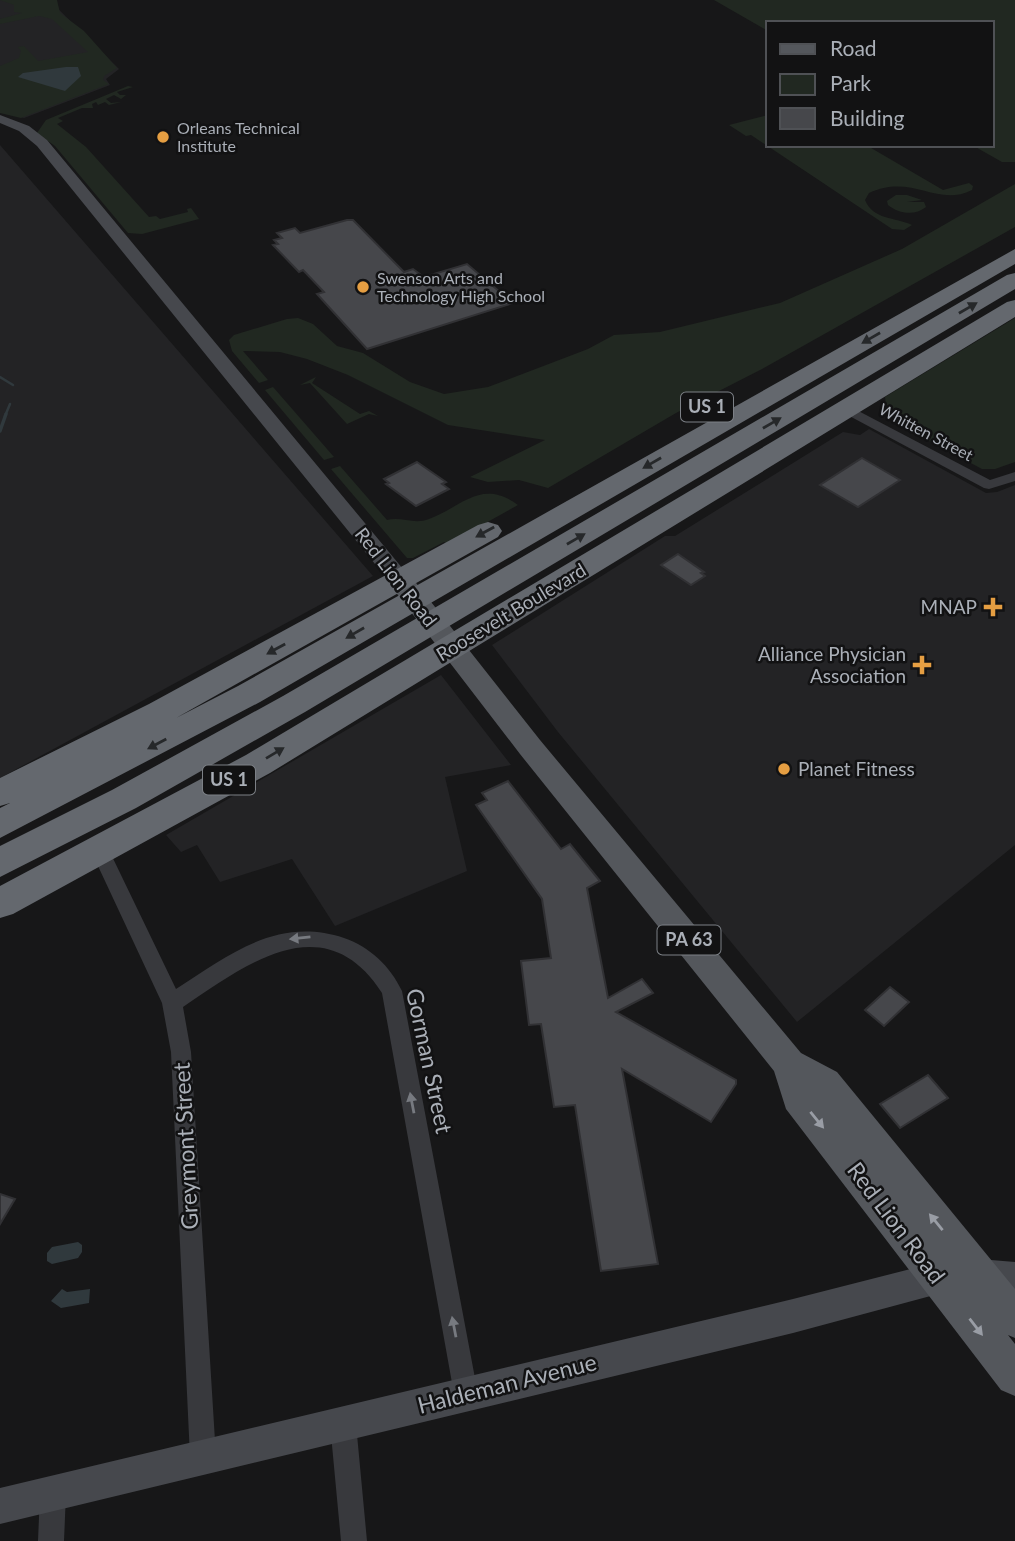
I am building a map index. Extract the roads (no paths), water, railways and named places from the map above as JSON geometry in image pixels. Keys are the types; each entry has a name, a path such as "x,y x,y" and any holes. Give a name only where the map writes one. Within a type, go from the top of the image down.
{"highway":[{"name":"Roosevelt Boulevard","path":"0,863 212,751 760,401 967,282 1011,243"},
{"name":"Roosevelt Boulevard","path":"0,903 194,800 425,613 656,436 1011,243"},
{"name":"Roosevelt Boulevard","path":"0,793 86,750 425,613 1015,280"},
{"name":"Roosevelt Boulevard","path":"0,824 178,733 847,409 1015,307"},
{"path":"656,436 760,401"},
{"path":"0,811 86,750"},
{"path":"0,869 194,800"}],"main road":[{"name":"Red Lion Road","path":"425,613 789,1064 824,1083 997,1276 1015,1319"},
{"name":"Red Lion Road","path":"789,1064 798,1098 1015,1376"}],"street":[{"path":"0,119 20,130"},
{"path":"0,125 20,130"},
{"name":"Red Lion Road","path":"20,130 52,157 425,613"},
{"name":"Whitten Street","path":"847,409 989,485 1015,476"},
{"name":"Greymont Street","path":"100,851 172,1003 181,1052 203,1457"},
{"name":"Gorman Street","path":"172,1003 258,948 282,940 310,936 336,942 362,955 379,970 392,991 466,1394"},
{"name":"Haldeman Avenue","path":"0,1506 793,1316 938,1278 997,1276"},
{"path":"343,1424 354,1541"},
{"path":"51,1541 53,1493"}],"waterway":[{"path":"0,377 13,385"},
{"path":"5,416 10,404"},
{"path":"0,431 6,414"}],"place":[{"name":"Orleans Technical Institute","path":"163,137"},
{"name":"Swenson Arts and Technology High School","path":"363,287"},
{"name":"MNAP","path":"993,607"},
{"name":"Alliance Physician Association","path":"922,665"},
{"name":"Planet Fitness","path":"784,769"}]}
